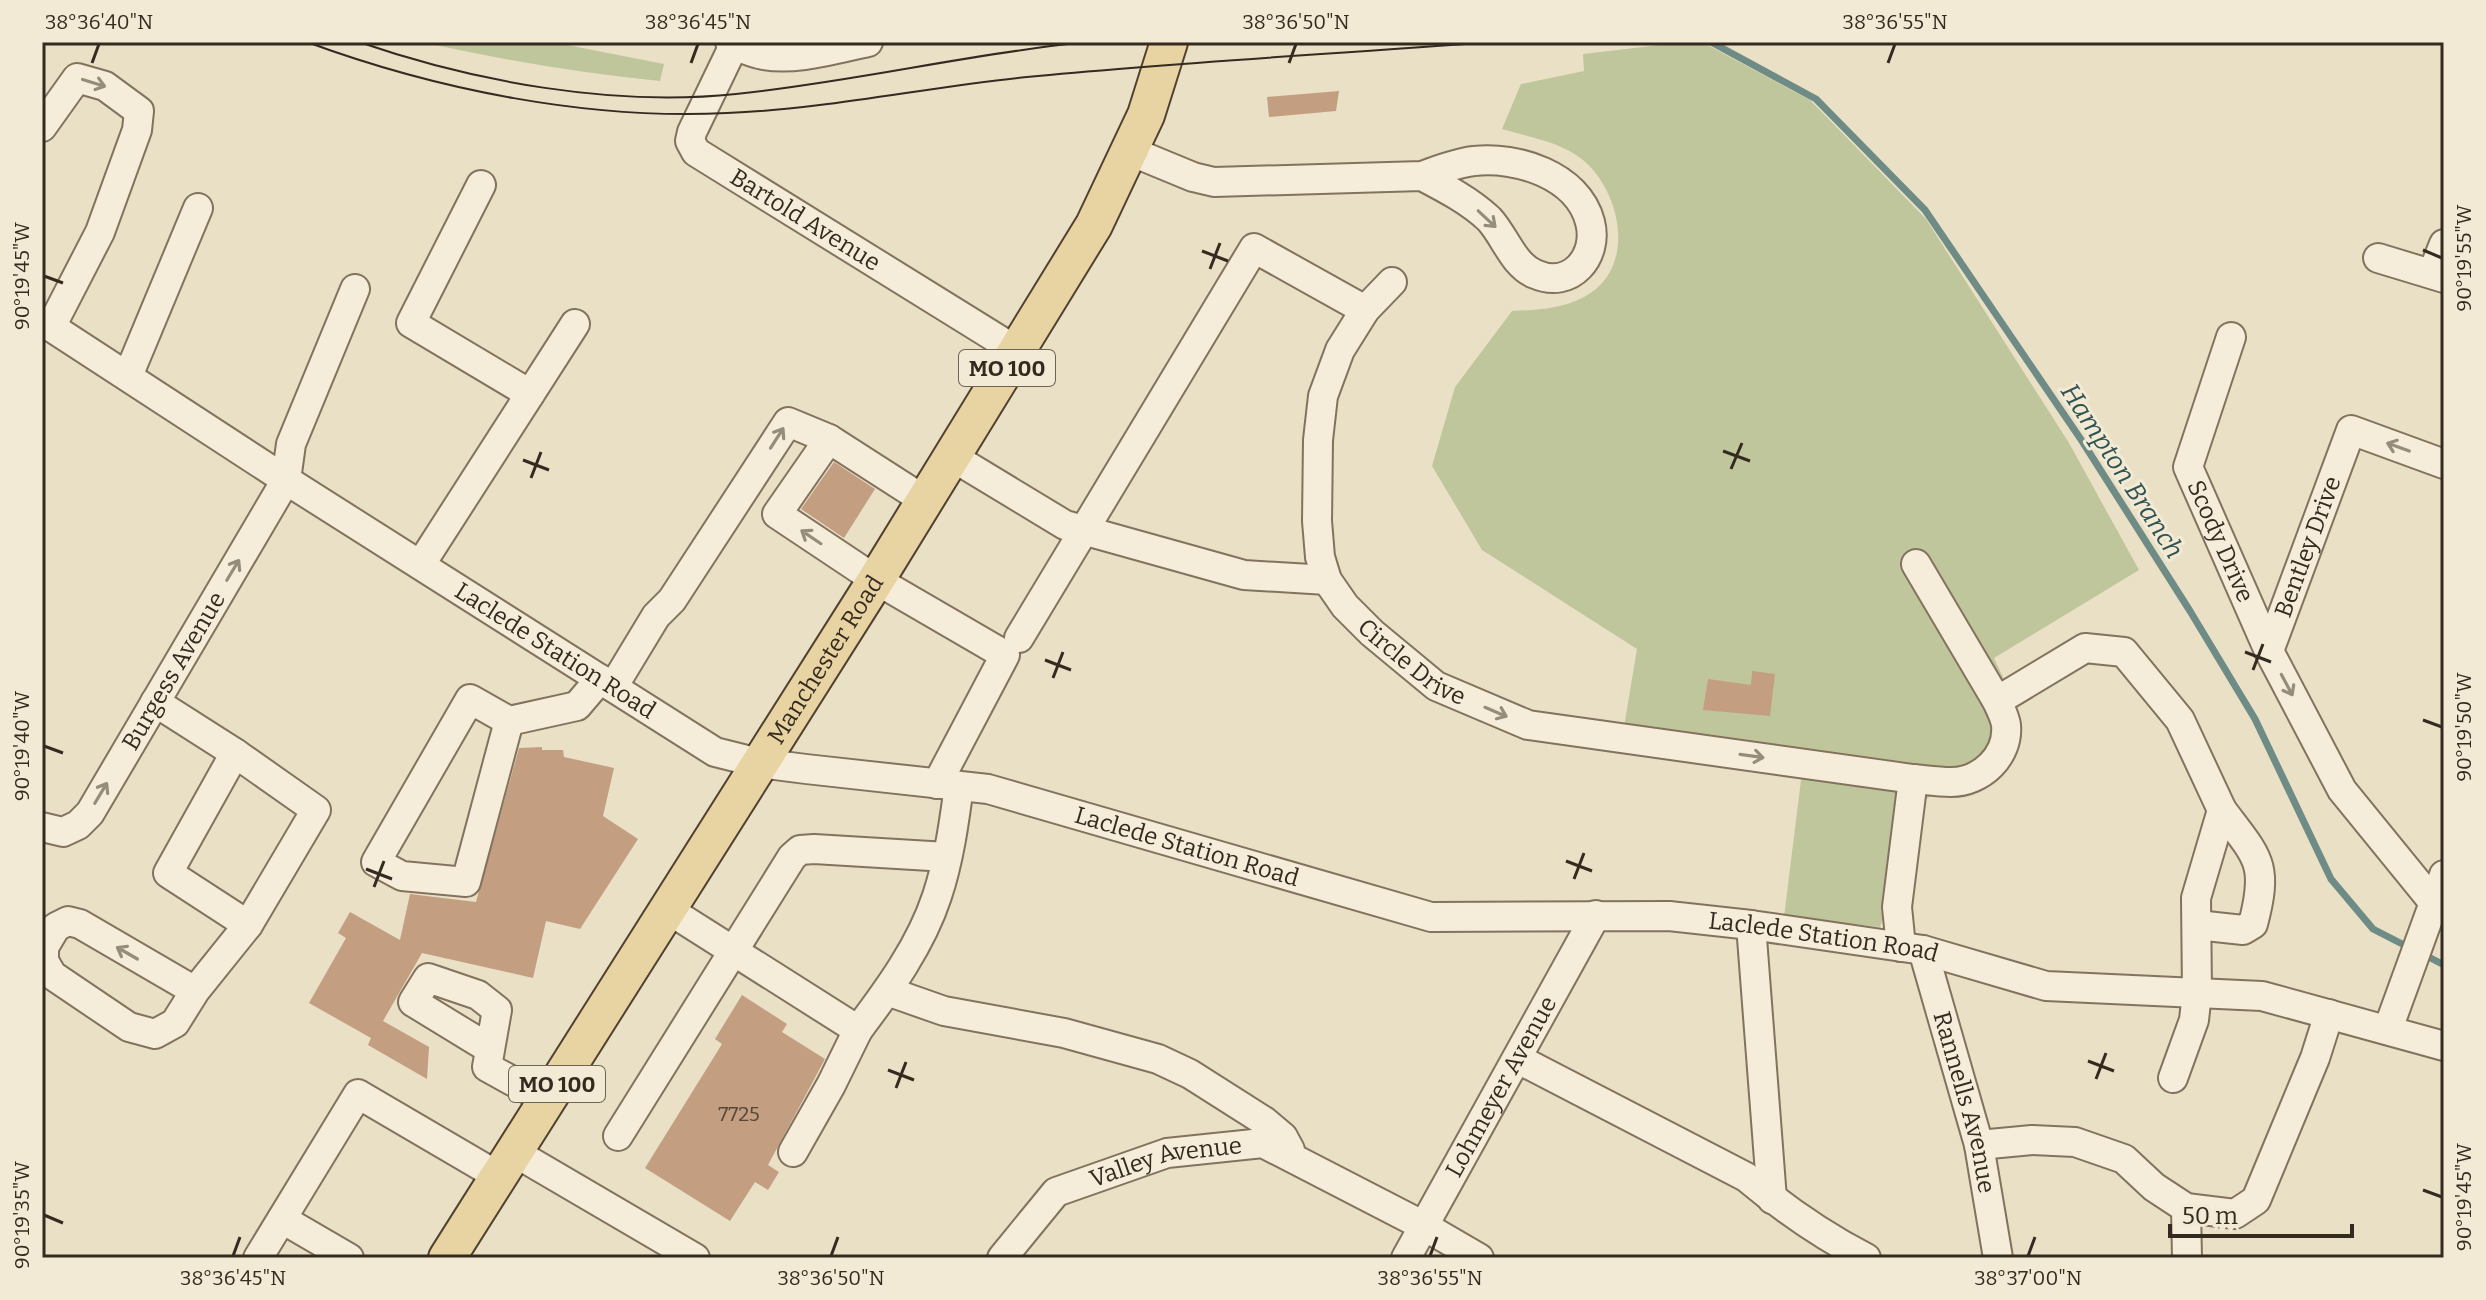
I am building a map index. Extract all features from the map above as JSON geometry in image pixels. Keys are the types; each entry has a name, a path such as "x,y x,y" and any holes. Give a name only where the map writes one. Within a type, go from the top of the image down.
{"main road":[{"name":"Manchester Road","path":"447,1258 876,580 1094,225 1146,115 1169,42"}],"street":[{"name":"Bartold Avenue","path":"868,42 801,54 777,55 759,54 732,43 690,141 696,152 1017,351"},
{"path":"42,127 77,78 105,86 139,111 137,130 100,232 47,324"},
{"path":"1130,151 1193,177 1214,182 1422,176 1450,166 1483,161 1524,165 1561,182 1578,199 1590,219 1593,240 1587,258 1574,274 1558,278 1539,276 1525,269 1488,218 1469,203 1422,176"},
{"path":"481,185 411,323 530,394"},
{"path":"128,376 198,208"},
{"path":"2378,258 2438,276 2444,244"},
{"path":"1019,638 1254,248 1365,310"},
{"path":"951,456 1065,525 1244,575 1327,580 1320,557 1317,521 1318,440 1323,396 1340,350 1365,310 1392,282"},
{"path":"286,480 291,444 355,289"},
{"name":"Laclede Station Road","path":"47,324 286,480 715,752 759,763 988,789 1431,917 1669,916 1751,925 1912,948 2046,986 2262,996 2444,1046"},
{"path":"421,564 575,324"},
{"name":"Scody Drive","path":"2231,337 2188,467 2269,651"},
{"path":"509,721 466,882 402,876 376,862 470,699 509,721 577,706 607,683 656,616 672,600 788,422 829,439 924,500"},
{"name":"Bentley Drive","path":"2269,651 2351,430 2444,464"},
{"path":"793,1152 858,1030 907,958 936,898 947,857 948,785 1005,655 876,580 777,514 829,439"},
{"name":"Burgess Avenue","path":"42,827 63,832 78,825 90,813 286,480"},
{"name":"Circle Drive","path":"1327,580 1345,606 1372,633 1436,686 1528,725 1913,779 1952,782 1970,779 1986,770 1999,756 2005,740 2006,723 1997,701 1916,564"},
{"path":"1997,701 2085,648 2124,652 2180,720 2222,810 2258,858 2261,893 2253,924 2243,930 2197,925"},
{"path":"2269,651 2342,790 2434,903"},
{"path":"155,702 316,810 248,925 195,991 175,1023 155,1034 129,1027 52,975 44,961 44,947 56,927 68,921 80,924 195,991"},
{"path":"235,753 168,873 248,925"},
{"name":"Rannells Avenue","path":"1913,779 1897,907 1979,1145 1998,1258"},
{"path":"2173,1078 2191,1031 2197,993 2196,898 2222,810"},
{"path":"618,1136 732,950 792,857 800,850 947,857"},
{"path":"2388,1029 2444,875"},
{"path":"667,909 858,1030"},
{"name":"Lohmeyer Avenue","path":"1406,1258 1596,915"},
{"path":"1751,925 1772,1199"},
{"path":"887,991 944,1011 1064,1033 1158,1059 1190,1074 1264,1121 1283,1137 1291,1157"},
{"path":"1979,1145 2032,1140 2075,1142 2124,1159 2154,1187 2186,1208 2235,1214 2256,1200 2315,1058 2329,1014"},
{"path":"490,1049 487,1067 547,1100"},
{"path":"1518,1059 1746,1177 1772,1199 1866,1258"},
{"path":"258,1258 358,1094 695,1258"},
{"name":"Valley Avenue","path":"1002,1258 1056,1192 1167,1153 1263,1143 1479,1258"},
{"path":"2186,1208 2187,1258"},
{"path":"282,1219 349,1258"}],"green space":[{"path":"423,42 552,42 664,64 660,81 540,65"},
{"path":"1702,42 1810,100 1926,219 2069,443 2139,570 1994,658 2018,717 2017,744 1999,773 1980,789 1962,795 1940,794 1925,800 1912,909 1884,915 1880,927 1784,917 1804,756 1623,733 1637,649 1482,550 1432,466 1455,387 1512,311 1558,306 1584,297 1601,284 1612,268 1617,250 1618,230 1607,191 1583,160 1555,144 1502,129 1521,84 1584,71 1583,54"}],"building":[{"path":"1339,91 1336,111 1269,117 1267,97"},
{"path":"834,462 875,489 844,538 801,509"},
{"path":"1752,671 1775,674 1770,716 1703,710 1708,679 1751,685"},
{"path":"542,747 542,750 563,750 564,757 614,768 603,816 638,839 580,929 546,921 533,978 422,953 383,1021 429,1047 427,1079 368,1045 371,1038 309,1003 346,938 338,933 350,912 400,940 410,894 476,902 519,748"},
{"path":"742,995 787,1024 782,1032 825,1059 768,1165 779,1172 768,1190 755,1182 730,1221 645,1168 722,1044 715,1039"}],"waterway":[{"name":"Hampton Branch","path":"1711,42 1816,99 1925,210 2082,441 2190,611 2255,719 2331,879 2373,929 2410,948"},
{"name":"Hampton Branch","path":"2421,953 2444,965"}],"tram line":[{"path":"307,42 408,74 514,98 621,112 674,114 765,111 990,81 1085,72 1490,42"},
{"path":"359,42 450,69 497,79 593,94 642,97 689,97 780,89 1085,42"}]}
